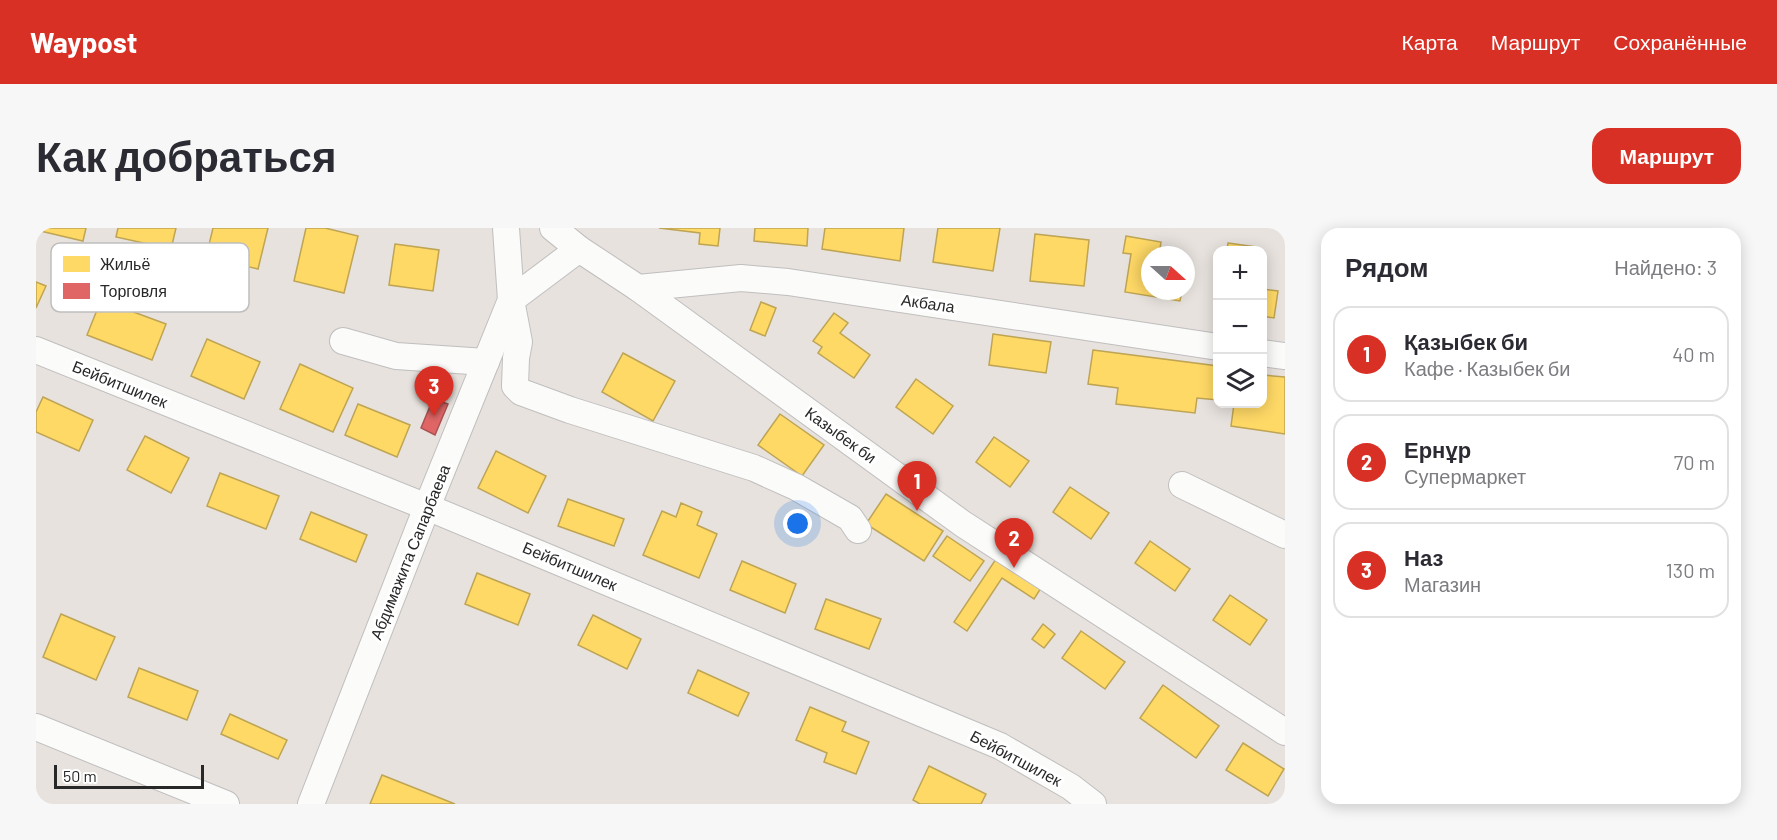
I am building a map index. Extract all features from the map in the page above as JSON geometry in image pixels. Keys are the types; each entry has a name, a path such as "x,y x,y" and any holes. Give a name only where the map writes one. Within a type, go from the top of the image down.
{"street":[{"path":"506,228 511,300 519,342 515,387 521,392 570,410 754,468 796,487 850,518 858,531"},
{"name":"Казыбек би","path":"553,228 579,249 638,288 963,524 1285,732"},
{"path":"511,300 579,249"},
{"name":"Акбала","path":"638,288 741,278 776,281 1213,346"},
{"name":"Абдимажита Сапарбаева","path":"311,804 511,300"},
{"path":"343,341 396,356 486,363"},
{"name":"Бейбитшилек","path":"36,350 427,507 1000,746 1071,787 1094,804"},
{"path":"1267,354 1285,356"},
{"path":"1182,485 1285,535"},
{"path":"36,727 226,804"}],"building: Жильё":[{"path":"36,228 86,228 83,241 36,230"},
{"path":"118,228 176,228 172,243 144,243 116,237"},
{"path":"213,228 268,228 258,269 249,267 249,243 209,243"},
{"path":"306,228 325,228 358,236 344,293 294,281"},
{"path":"659,228 720,228 718,246 699,244 700,233"},
{"path":"755,228 808,228 807,246 754,241"},
{"path":"825,228 904,228 900,261 822,249"},
{"path":"938,228 1000,228 993,271 933,262"},
{"path":"1035,234 1089,240 1084,286 1030,281"},
{"path":"1126,236 1161,242 1160,246 1141,246 1141,295 1125,292 1131,254 1123,253"},
{"path":"1228,243 1249,246 1228,246"},
{"path":"395,244 439,250 433,291 389,285"},
{"path":"36,282 46,286 36,308"},
{"path":"1267,290 1278,291 1274,318 1267,317"},
{"path":"761,302 776,308 765,336 750,330"},
{"path":"96,312 134,312 166,324 152,360 87,335"},
{"path":"834,313 848,323 840,333 870,355 854,378 818,353 822,347 813,341"},
{"path":"993,334 1051,342 1046,373 989,365"},
{"path":"207,339 260,362 244,399 191,376"},
{"path":"1093,350 1213,365 1213,400 1197,398 1195,413 1116,404 1118,388 1088,384"},
{"path":"623,353 675,381 653,421 602,392"},
{"path":"300,364 353,388 333,432 280,409"},
{"path":"1267,375 1285,377 1285,434 1231,426 1233,408 1267,408"},
{"path":"916,379 953,406 933,434 896,407"},
{"path":"43,397 93,420 79,451 36,432 36,412"},
{"path":"358,404 410,425 397,457 345,435"},
{"path":"780,414 824,445 802,476 758,445"},
{"path":"145,436 189,458 171,493 127,470"},
{"path":"994,437 1029,461 1010,487 976,462"},
{"path":"496,451 546,476 528,513 478,488"},
{"path":"220,473 279,496 266,529 207,506"},
{"path":"1070,487 1109,513 1091,539 1053,512"},
{"path":"886,494 943,531 924,561 866,524"},
{"path":"568,499 624,519 614,546 558,526"},
{"path":"681,503 702,512 697,525 717,534 699,578 643,555 662,511 676,517"},
{"path":"311,512 367,535 356,562 300,539"},
{"path":"947,536 984,561 970,581 933,556"},
{"path":"1150,541 1190,569 1175,591 1135,563"},
{"path":"996,559 1041,588 1034,599 1002,578 967,631 954,622"},
{"path":"742,561 796,584 785,613 730,590"},
{"path":"477,573 530,594 518,625 465,604"},
{"path":"1230,595 1267,620 1250,645 1213,620"},
{"path":"826,599 881,619 869,649 815,629"},
{"path":"61,614 115,637 96,680 43,657"},
{"path":"593,615 641,639 627,669 578,645"},
{"path":"1043,624 1055,634 1044,648 1032,639"},
{"path":"1081,631 1125,662 1105,689 1062,658"},
{"path":"139,668 198,691 187,720 128,697"},
{"path":"698,670 749,693 738,716 688,693"},
{"path":"1163,685 1219,726 1196,758 1140,718"},
{"path":"810,707 846,722 842,731 869,742 856,774 824,762 827,753 796,740"},
{"path":"230,714 287,740 278,759 221,734"},
{"path":"1243,743 1284,769 1268,796 1226,770"},
{"path":"929,766 986,794 981,804 920,804 913,800"},
{"path":"382,775 455,804 370,804"}],"building: Торговля":[{"path":"433,399 448,404 435,435 421,428"}],"place":[{"name":"Наз","path":"434,416"},
{"name":"Қазыбек би","path":"917,511"},
{"name":"Ернұр","path":"1014,568"}]}
